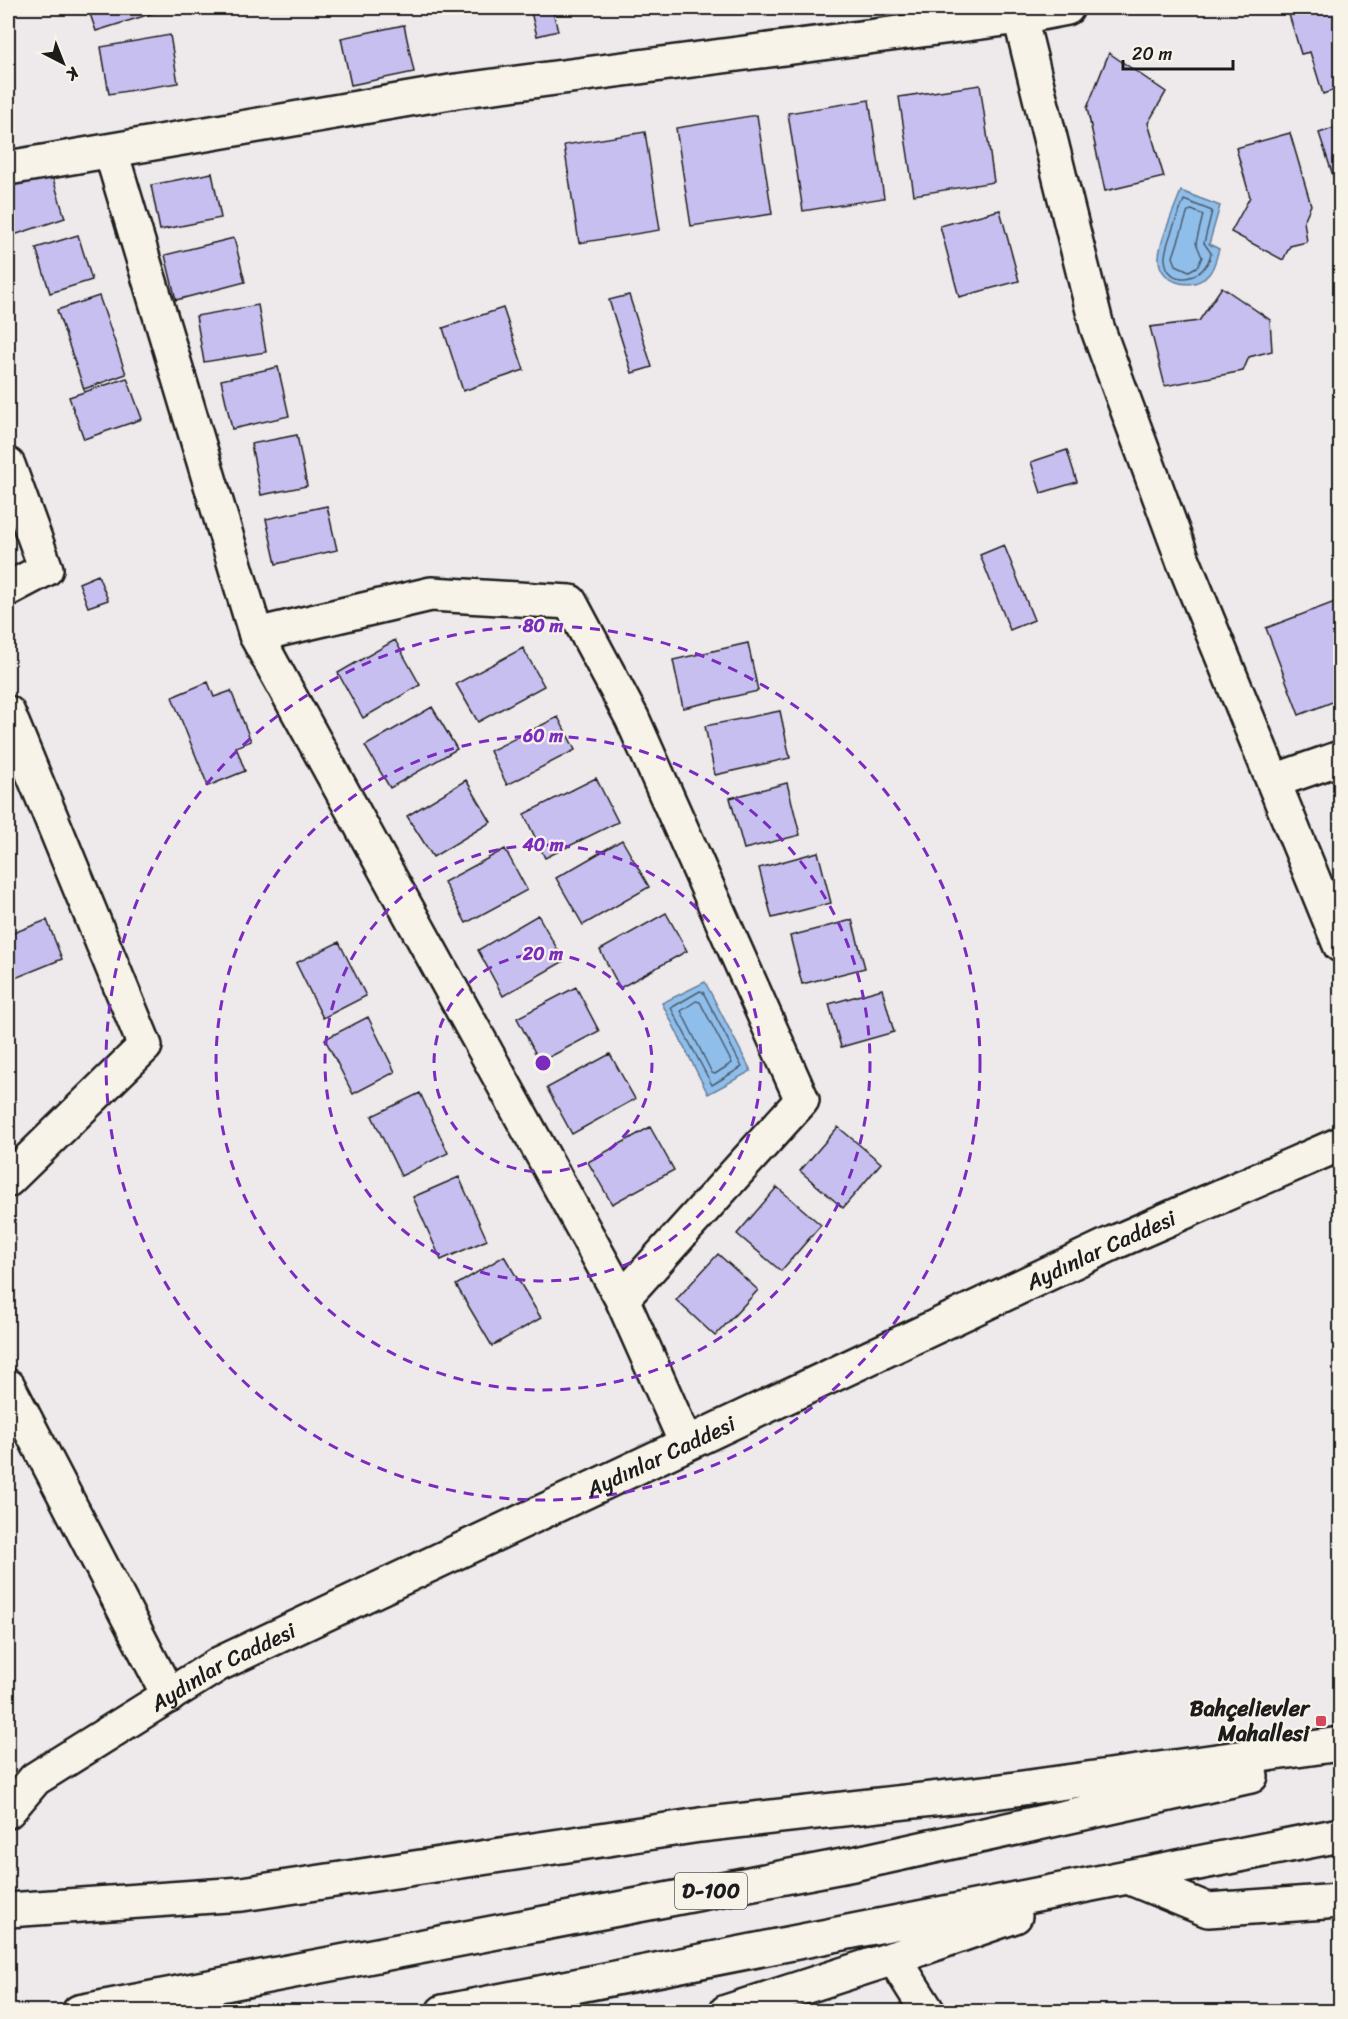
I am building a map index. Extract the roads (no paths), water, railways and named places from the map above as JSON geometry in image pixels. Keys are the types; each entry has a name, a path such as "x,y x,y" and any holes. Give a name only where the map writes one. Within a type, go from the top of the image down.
{"main road":[{"path":"8,168 456,91 1020,17 1067,8"},
{"path":"1020,17 1097,327 1183,560 1341,945"},
{"path":"111,152 256,635 622,1299 687,1443"},
{"path":"8,465 46,569 8,589"},
{"path":"256,635 431,594 570,602 632,718 802,1100 622,1299"},
{"path":"8,713 145,1046 8,1180"},
{"path":"1274,782 1341,758"},
{"name":"Aydınlar Caddesi","path":"8,1811 34,1779 219,1664 1111,1244 1341,1144"},
{"path":"8,1386 168,1696"},
{"path":"8,1910 242,1894 699,1825 994,1792 1341,1744"},
{"name":"D-100","path":"79,2012 853,1864 1341,1756"},
{"path":"443,2012 1341,1835"},
{"path":"726,2012 894,1958 1128,1877 1208,1911 1341,1901"},
{"path":"894,1958 928,2012"}],"water":[{"path":"1181,191 1220,206 1209,244 1219,249 1213,268 1202,280 1186,284 1170,279 1164,273 1159,256 1168,223"},
{"path":"705,982 751,1071 708,1094 662,1003"}],"place":[{"name":"Bahçelievler Mahallesi","path":"1321,1721"}]}
